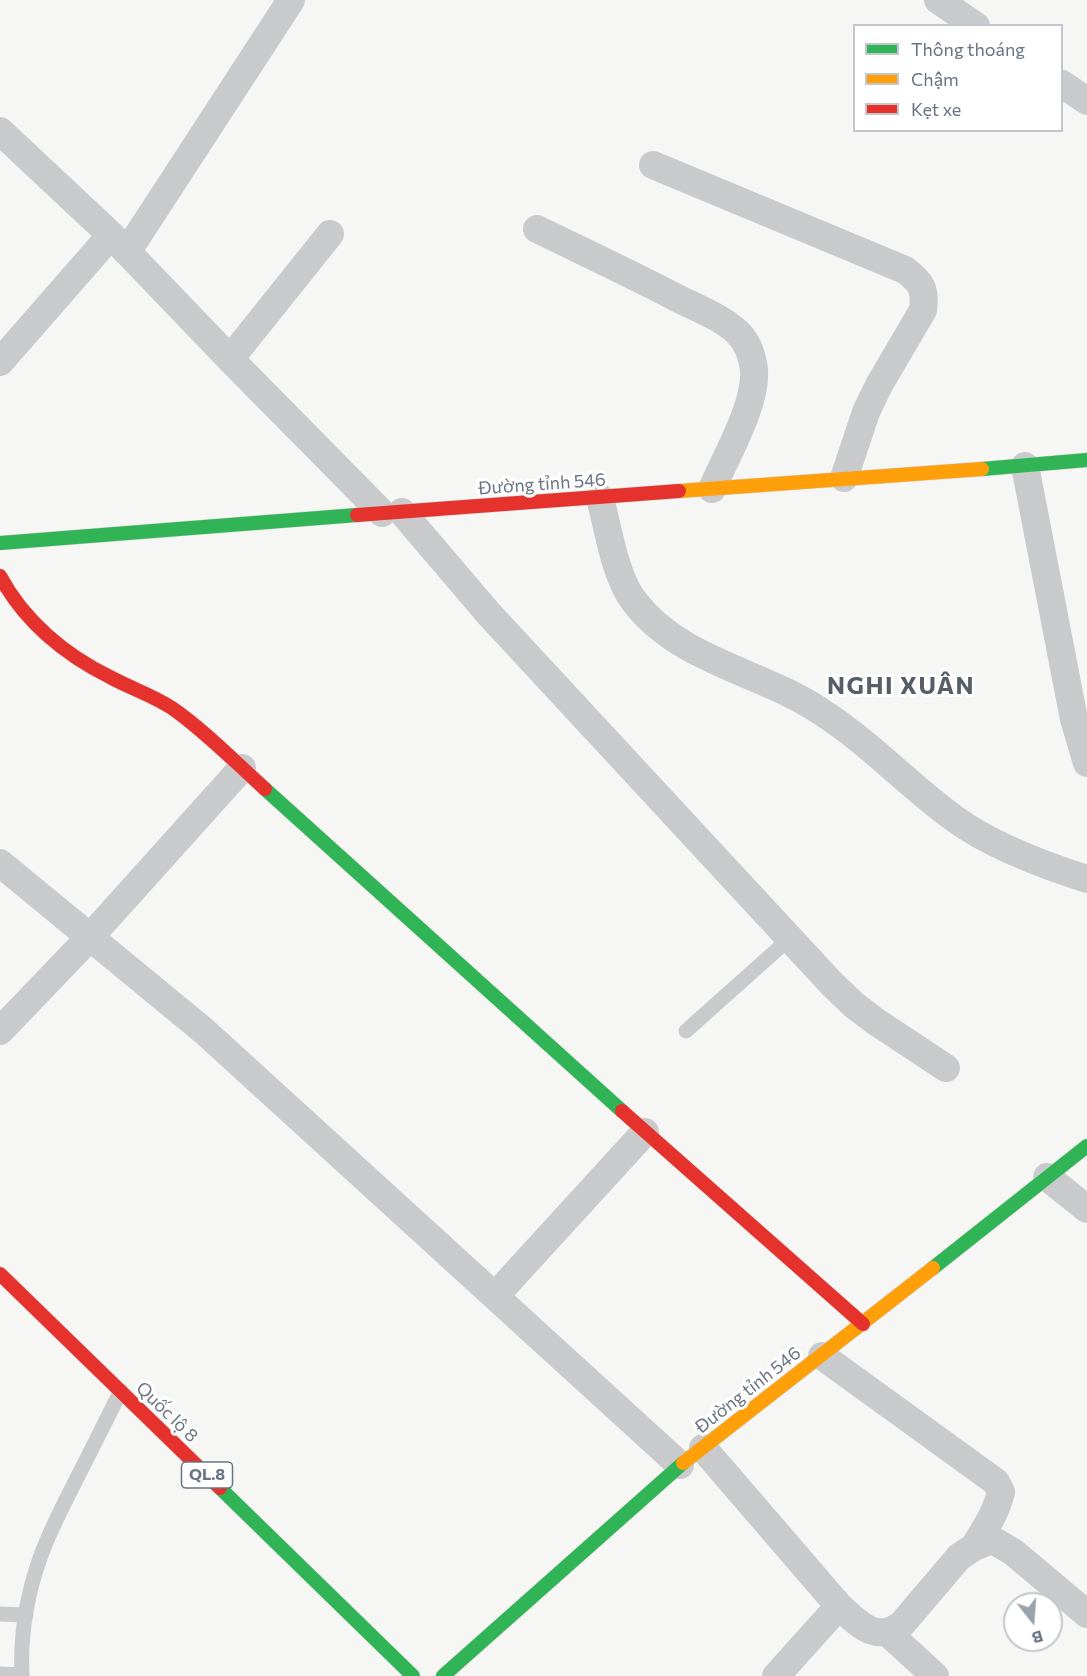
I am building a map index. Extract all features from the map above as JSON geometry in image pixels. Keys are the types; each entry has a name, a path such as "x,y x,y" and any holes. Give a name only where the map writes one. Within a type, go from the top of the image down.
{"main road":[{"name":"Đường tỉnh 546","path":"0,543 1087,460"},
{"path":"0,576 21,611 56,641 89,666 169,706 196,727 645,1132 863,1324"},
{"name":"Đường tỉnh 546","path":"443,1676 680,1466 1087,1146"},
{"name":"Quốc lộ 8","path":"0,1274 413,1676"}],"street":[{"path":"0,363 119,244 291,0"},
{"path":"938,0 973,24"},
{"path":"1063,85 1087,101"},
{"path":"3,142 119,244 230,359 392,513 489,614 789,939 854,1005 946,1068"},
{"path":"652,165 905,270 921,285 925,299 923,310 879,385 866,412 844,478"},
{"path":"537,229 723,321 738,332 746,342 754,370 749,406 712,489"},
{"path":"230,359 330,234"},
{"path":"1025,466 1072,710 1087,763"},
{"path":"600,498 617,564 633,600 652,621 671,636 702,655 788,692 820,710 864,743 955,819 974,831 1011,850 1087,879"},
{"path":"0,1031 90,937 242,768"},
{"path":"0,863 204,1031 680,1466"},
{"path":"495,1296 645,1132"},
{"path":"1047,1178 1087,1209"},
{"path":"703,1448 839,1606 862,1627 875,1632 887,1632 902,1624 959,1557 974,1546 992,1519 1001,1491 996,1482 822,1356"},
{"path":"974,1546 996,1542 1013,1552 1087,1614"},
{"path":"776,1676 839,1606"},
{"path":"887,1632 935,1676"}],"lane":[{"path":"686,1031 789,939"},
{"path":"0,1674 22,1675 21,1658 26,1615 35,1574 52,1530 121,1391"},
{"path":"0,1614 26,1615"}],"traffic: fast":[{"path":"982,469 1087,460"},
{"path":"0,543 357,515"},
{"path":"265,789 622,1111"},
{"path":"933,1268 1087,1146"},
{"path":"443,1676 683,1463"},
{"path":"220,1488 413,1676"}],"traffic: slow":[{"path":"679,491 982,469"},
{"path":"683,1463 933,1268"}],"traffic: jam":[{"path":"357,515 679,491"},
{"path":"0,576 21,608 47,635 93,668 172,708 265,789"},
{"path":"622,1111 863,1324"},
{"path":"0,1274 220,1488"}],"district":[{"name":"NGHI XUÂN","path":"901,686"}]}
